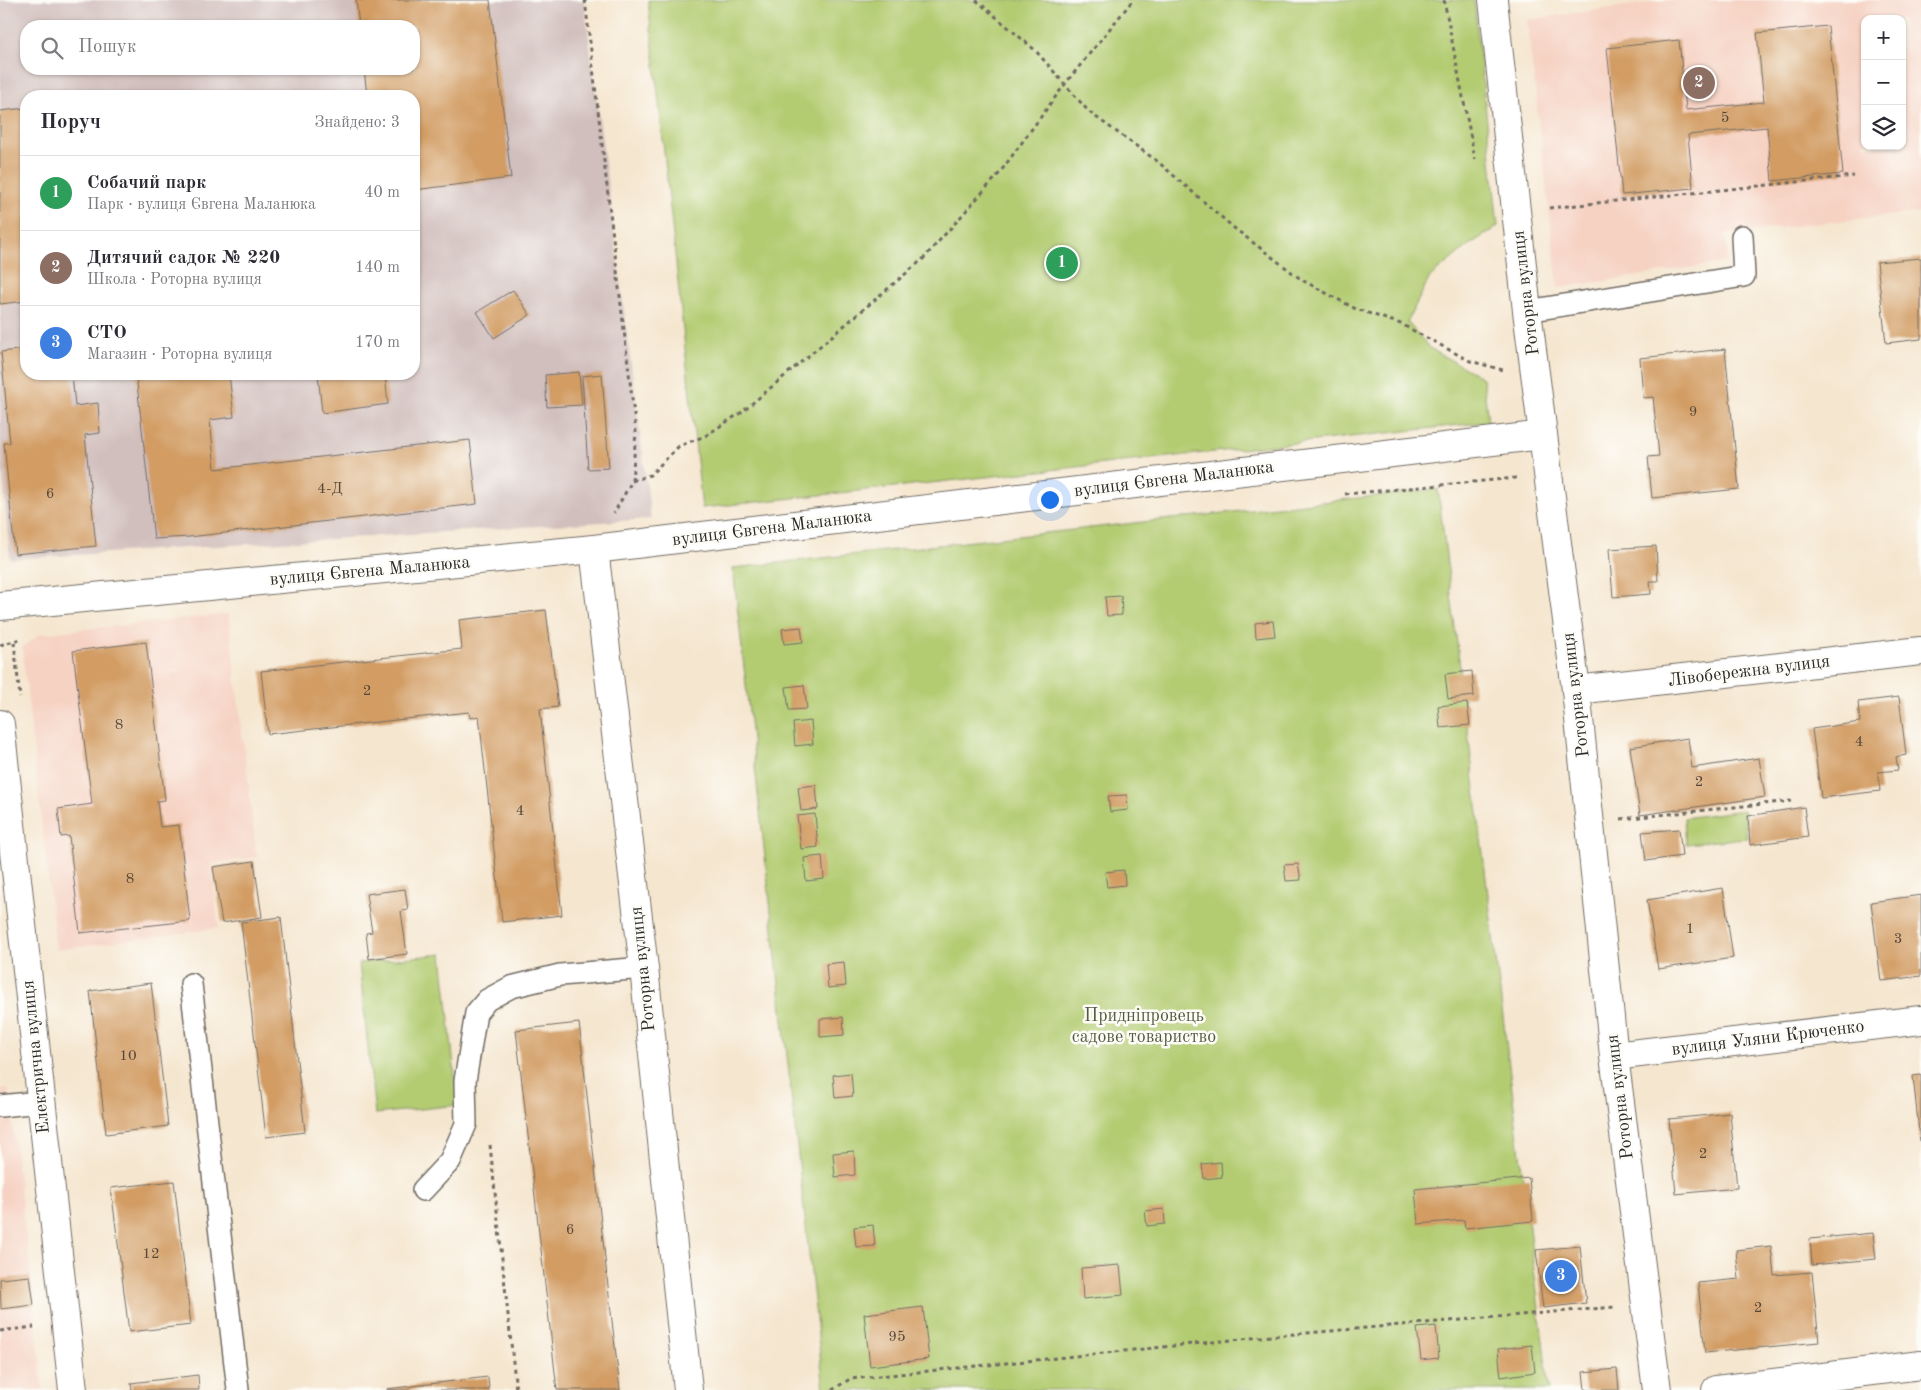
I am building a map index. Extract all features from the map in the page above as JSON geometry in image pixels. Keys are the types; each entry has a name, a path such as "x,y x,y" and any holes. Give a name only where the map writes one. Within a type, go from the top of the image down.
{"street":[{"name":"Роторна вулиця","path":"1494,0 1527,311 1576,690 1614,1056 1657,1390"},
{"name":"вулиця Євгена Маланюка","path":"0,606 594,549 1543,435"},
{"name":"Роторна вулиця","path":"594,549 644,968 688,1390"},
{"name":"Лівобережна вулиця","path":"1576,690 1921,651"},
{"name":"Електрична вулиця","path":"0,724 72,1390"},
{"name":"вулиця Уляни Крюченко","path":"1614,1056 1921,1020"},
{"path":"1716,1390 1921,1365"}],"lane":[{"path":"1527,311 1744,276 1742,236"},
{"path":"423,1190 450,1161 466,1124 465,1081 476,1013 487,1000 511,988 560,975 644,968"},
{"path":"191,984 238,1390"},
{"path":"0,1106 40,1102"}],"path":[{"path":"585,0 636,432 632,481 594,549"},
{"path":"976,0 1036,50 1089,112 1157,161 1234,228 1302,280 1356,309 1401,324 1470,361 1536,378"},
{"path":"632,481 650,475 679,446 705,436 742,412 923,259 998,175 1065,84 1133,0"},
{"path":"1444,0 1477,166"},
{"path":"1545,208 1854,176"},
{"path":"1617,820 1791,801"},
{"path":"490,1142 516,1390"},
{"path":"832,1390 850,1380 860,1378 1271,1336 1645,1305"}],"shaded area":[{"path":"0,0 584,0 651,519 10,559 0,442"},
{"path":"1666,0 1921,0 1921,212 1725,234 1728,262 1558,288 1527,20"},
{"path":"228,614 257,857 211,864 219,928 56,950 22,647 40,634"},
{"path":"8,1088 43,1390 0,1390 0,1089"}],"green space":[{"path":"648,0 1474,0 1498,226 1465,248 1430,277 1407,322 1431,349 1483,378 1488,422 702,508"},
{"name":"Придніпровець садове товариство","path":"1438,489 1549,1390 824,1390 733,568"},
{"path":"1744,810 1747,838 1686,844 1684,818"},
{"path":"442,954 458,1105 375,1114 359,963"}],"building":[{"path":"356,0 490,0 511,178 420,189 420,90 366,90 365,75 420,75 420,20 358,20"},
{"path":"1828,26 1843,174 1772,181 1767,127 1688,135 1693,188 1622,195 1607,48 1679,40 1686,110 1764,102 1757,33"},
{"path":"20,109 20,302 0,304 0,111"},
{"path":"1921,258 1921,339 1886,343 1877,262"},
{"path":"513,290 530,315 494,338 477,312"},
{"path":"1725,349 1739,489 1652,498 1648,457 1659,456 1653,397 1643,398 1640,358"},
{"path":"20,350 20,380 73,380 75,406 98,403 100,433 85,435 96,546 15,554 4,443 10,443 1,352"},
{"path":"579,372 582,405 547,407 545,375"},
{"path":"602,374 609,468 588,469 582,376"},
{"path":"137,380 230,380 234,417 210,420 215,469 470,440 477,504 189,537 154,539"},
{"path":"319,380 386,380 388,404 322,413"},
{"path":"1656,546 1658,581 1650,581 1651,594 1613,597 1609,549"},
{"path":"1121,596 1122,615 1107,616 1105,597"},
{"path":"546,610 558,707 540,709 562,915 502,922 479,716 470,718 469,712 268,734 261,671 462,649 459,620"},
{"path":"1273,621 1275,636 1256,638 1255,623"},
{"path":"801,627 803,642 784,644 782,629"},
{"path":"146,642 165,800 157,801 160,827 179,825 190,921 80,933 69,836 61,837 58,809 92,804 73,651"},
{"path":"1472,671 1474,696 1448,699 1445,674"},
{"path":"804,685 807,709 789,710 786,687"},
{"path":"1899,697 1906,755 1896,757 1898,770 1878,772 1880,791 1821,798 1812,729 1860,722 1858,702"},
{"path":"1467,703 1470,725 1440,728 1438,706"},
{"path":"811,721 813,744 795,746 793,723"},
{"path":"1688,738 1692,768 1759,758 1765,797 1640,815 1630,747"},
{"path":"816,785 818,809 801,811 798,787"},
{"path":"1127,795 1128,810 1110,812 1108,796"},
{"path":"1804,807 1808,837 1750,845 1748,816"},
{"path":"815,814 818,847 801,849 797,816"},
{"path":"1679,829 1682,856 1646,861 1642,832"},
{"path":"822,856 824,879 806,881 804,858"},
{"path":"254,861 262,917 222,923 213,867"},
{"path":"1298,864 1301,880 1286,881 1284,865"},
{"path":"1124,870 1125,885 1107,887 1105,872"},
{"path":"1723,888 1733,958 1658,969 1647,900"},
{"path":"405,889 408,910 401,911 407,954 369,959 366,933 372,932 366,894"},
{"path":"1921,895 1921,976 1881,981 1871,902"},
{"path":"281,917 305,1132 266,1137 241,922"},
{"path":"844,962 846,986 828,988 826,964"},
{"path":"151,983 168,1126 106,1134 90,991"},
{"path":"843,1017 844,1035 820,1037 820,1019"},
{"path":"579,1023 620,1390 557,1390 516,1030"},
{"path":"851,1073 853,1096 835,1098 833,1075"},
{"path":"1921,1075 1921,1141 1920,1141 1913,1076"},
{"path":"1730,1113 1737,1188 1676,1194 1669,1119"},
{"path":"854,1151 855,1175 835,1177 833,1153"},
{"path":"1221,1162 1222,1177 1204,1179 1202,1164"},
{"path":"1529,1178 1533,1221 1465,1228 1464,1220 1418,1224 1415,1189"},
{"path":"174,1181 191,1325 129,1332 111,1188"},
{"path":"1164,1209 1165,1224 1147,1226 1145,1211"},
{"path":"873,1225 875,1246 856,1247 854,1227"},
{"path":"1873,1233 1876,1259 1812,1265 1810,1239"},
{"path":"1580,1246 1586,1303 1543,1308 1536,1250"},
{"path":"1771,1246 1774,1275 1812,1272 1819,1342 1705,1353 1698,1283 1739,1279 1736,1250"},
{"path":"1120,1265 1123,1295 1083,1299 1081,1268"},
{"path":"30,1276 34,1305 1,1309 0,1279"},
{"path":"923,1307 929,1359 870,1366 864,1314"},
{"path":"1436,1326 1439,1358 1421,1360 1417,1328"},
{"path":"1532,1345 1535,1372 1501,1377 1498,1349"},
{"path":"1617,1369 1619,1390 1585,1390 1583,1372"},
{"path":"198,1375 199,1390 132,1390 131,1383"},
{"path":"488,1377 489,1390 387,1390 387,1389"}],"place":[{"name":"Дитячий садок № 220","path":"1699,83"},
{"name":"Собачий парк","path":"1062,263"},
{"name":"СТО","path":"1561,1276"}]}
